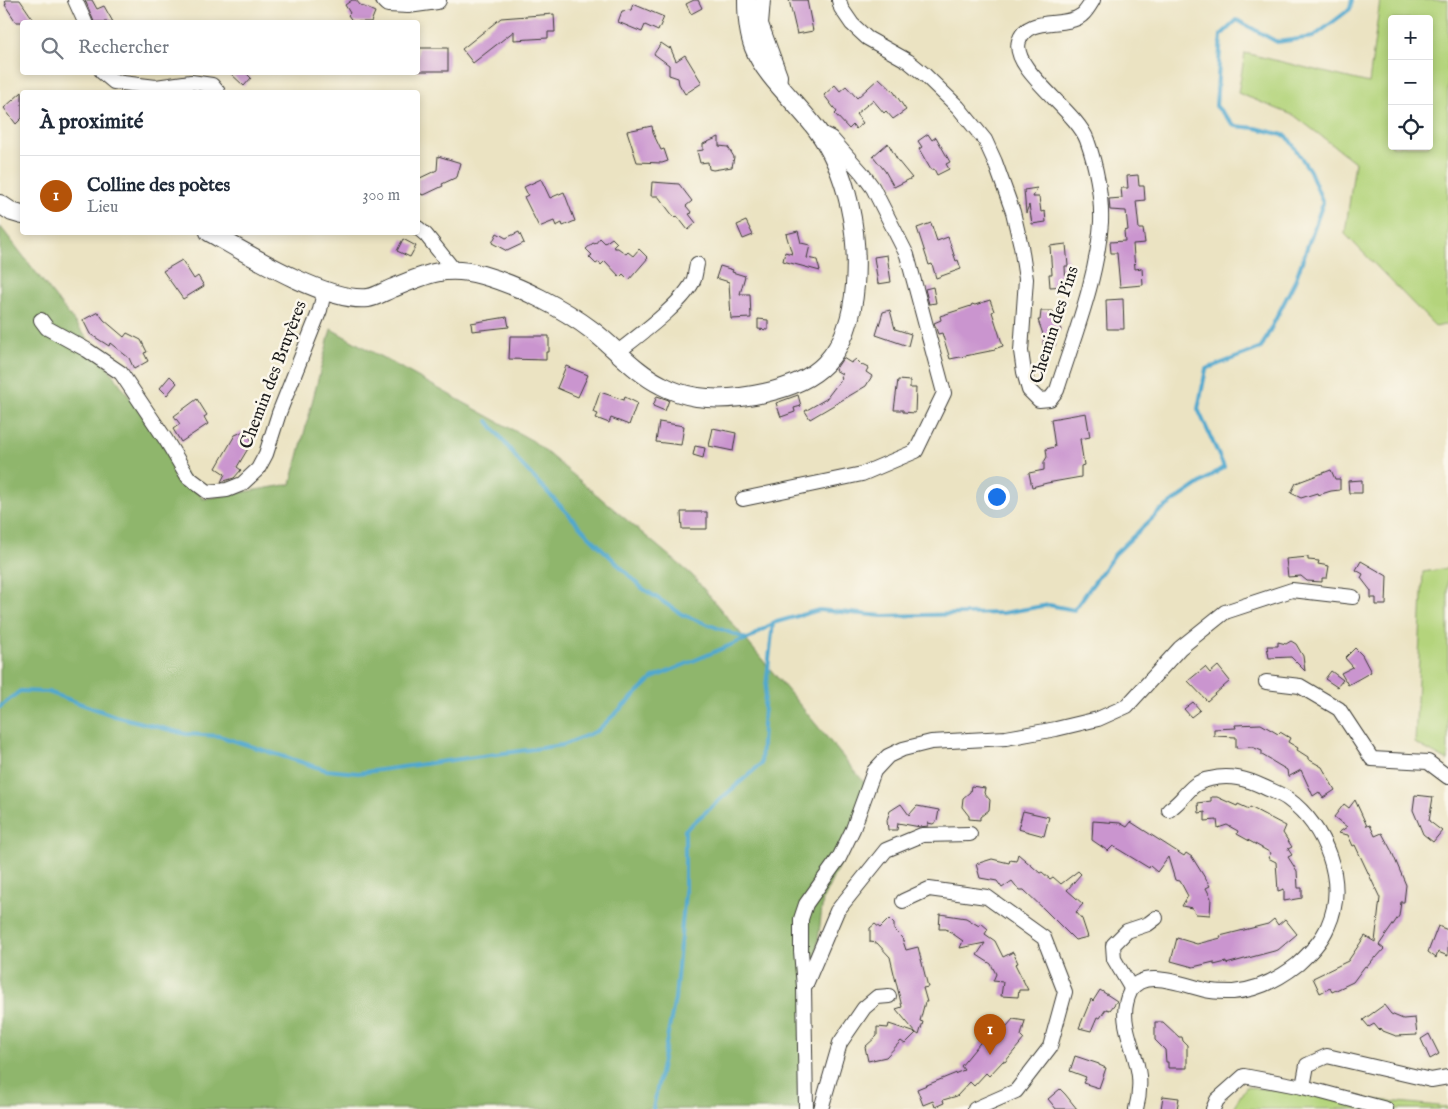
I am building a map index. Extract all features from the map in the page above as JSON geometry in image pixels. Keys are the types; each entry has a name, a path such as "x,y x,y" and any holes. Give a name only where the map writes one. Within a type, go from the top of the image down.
{"street":[{"path":"74,0 84,20"},
{"path":"385,0 388,3 398,4 437,0"},
{"path":"214,235 245,253 324,292 346,298 370,298 433,272 454,270 482,275 522,290 565,311 593,331 643,374 660,385 679,393 712,398 749,396 785,388 808,377 822,367 831,357 844,334 852,310 855,284 856,258 853,224 845,186 835,161 818,131 779,86 754,50 749,31 747,0"},
{"path":"763,0 761,24 780,76 779,86"},
{"name":"Chemin des Pins","path":"839,0 841,8 852,24 867,38 908,61 958,107 985,140 1014,212 1026,279 1021,351 1029,390 1039,400 1050,399 1058,390 1091,280 1101,221 1095,169 1086,138 1079,124 1026,68 1019,56 1018,46 1019,39 1026,30 1082,16 1093,0"},
{"path":"106,75 114,82 156,87 192,82 212,85 216,90"},
{"path":"743,498 862,474 916,451 944,393 906,255 873,188 830,138 818,131"},
{"path":"0,204 12,212 20,214"},
{"path":"420,230 454,270"},
{"path":"618,352 663,315 684,294 693,280 697,264"},
{"name":"Chemin des Bruyères","path":"41,320 47,328 88,350 121,373 166,440 188,477 208,492 227,490 242,484 258,469 266,454 279,413 320,310 324,292"},
{"path":"806,1109 801,919 806,904 839,858 853,829 874,771 888,756 903,748 931,742 1006,738 1098,719 1126,706 1180,648 1226,612 1292,590 1353,597"},
{"path":"1266,682 1300,686 1339,709 1372,758 1428,762 1448,777"},
{"path":"1136,1109 1140,1096 1139,1074 1127,1031 1124,1012 1131,988 1145,979 1167,980 1211,991 1234,992 1253,988 1281,977 1311,952 1328,927 1334,909 1336,890 1325,843 1312,822 1288,798 1245,779 1227,777 1209,779 1191,787 1169,810"},
{"path":"804,988 837,912 886,850 922,835 970,834"},
{"path":"903,901 929,890 987,897 1044,938 1065,992 1050,1047 1016,1091 975,1109"},
{"path":"1131,988 1114,959 1113,945 1127,931 1148,924 1156,918"},
{"path":"821,1109 840,1043 864,1008 877,997 889,996"},
{"path":"1303,1087 1307,1065 1327,1056 1431,1080 1448,1077"},
{"path":"1213,1109 1217,1100 1244,1076 1303,1087 1386,1109"}],"green space":[{"path":"1380,0 1448,0 1448,324 1436,327 1345,234 1355,162 1295,116 1238,93 1245,53 1369,83"},
{"path":"0,226 86,337 203,499 291,484 331,329 533,441 692,575 873,793 823,899 812,993 803,1109 0,1109"},
{"path":"1448,568 1448,761 1415,743 1423,572"},
{"path":"1246,1087 1448,1107 1448,1109 1232,1109"}],"building":[{"path":"5,0 20,0 34,20 20,20 20,22 16,22"},
{"path":"85,0 92,0 97,9 104,6 112,20 93,20"},
{"path":"352,0 356,0 360,5 375,12 372,20 352,20 345,5"},
{"path":"698,0 702,8 691,14 686,4"},
{"path":"789,0 807,0 813,31 797,34"},
{"path":"633,4 664,17 658,31 645,25 642,32 618,22 622,11 631,10"},
{"path":"554,14 555,32 548,32 548,38 514,40 514,31 473,63 462,49 501,18"},
{"path":"661,43 670,49 670,47 676,61 685,55 702,83 685,94 678,78 669,75 669,65 654,54"},
{"path":"420,48 448,48 448,71 420,71"},
{"path":"232,75 248,75 251,78 244,86"},
{"path":"879,78 894,92 906,110 893,119 886,111 884,113 873,100 856,114 863,123 856,129 853,125 849,129 835,114 837,112 824,95 835,85 840,91 846,86 857,98"},
{"path":"20,94 20,120 16,124 4,108"},
{"path":"652,126 653,133 661,150 664,149 668,161 662,163 637,162 627,131"},
{"path":"928,134 932,140 936,137 950,162 946,164 949,169 937,175 934,169 931,170 919,149 922,147 918,141"},
{"path":"719,137 719,146 728,147 734,157 732,167 713,170 709,169 708,162 700,163 697,151 703,150 703,144"},
{"path":"888,143 898,161 912,178 894,187 885,171 873,156"},
{"path":"438,156 461,163 457,177 424,195 420,194 420,178 437,170"},
{"path":"1138,175 1139,186 1144,186 1145,200 1136,201 1139,229 1143,229 1145,243 1133,244 1135,269 1142,268 1143,285 1120,287 1117,253 1111,253 1110,242 1125,241 1124,231 1128,230 1126,211 1110,210 1109,199 1122,198 1121,188 1128,188 1127,176"},
{"path":"541,179 550,198 564,192 575,221 563,226 562,223 556,226 554,221 539,227 524,197 528,195 524,187"},
{"path":"652,182 679,184 692,201 686,206 692,213 689,214 696,223 688,230 677,216 675,218 658,196 651,196"},
{"path":"1037,188 1033,197 1039,197 1041,212 1045,211 1046,222 1032,224 1029,205 1026,213 1024,190"},
{"path":"746,221 753,235 743,239 737,225"},
{"path":"931,223 937,241 948,237 956,261 958,260 961,269 936,278 932,264 929,265 917,228"},
{"path":"798,231 801,243 810,245 807,258 817,260 820,271 783,261 785,252 792,254 786,234"},
{"path":"519,232 524,243 507,251 492,243 497,233 506,238"},
{"path":"600,238 605,243 612,238 617,243 613,247 626,254 628,252 633,256 639,249 648,258 629,280 623,274 620,277 605,261 601,265 599,262 596,264 589,257 592,255 586,249 593,243 595,244"},
{"path":"403,239 416,246 410,257 397,251"},
{"path":"1066,244 1068,266 1065,266 1066,286 1050,287 1049,274 1052,274 1050,246"},
{"path":"887,255 891,282 878,284 874,257"},
{"path":"182,260 194,279 198,276 204,286 183,299 163,271"},
{"path":"720,266 745,276 740,294 750,294 751,318 731,319 729,282 716,278"},
{"path":"933,287 936,303 929,304 925,289"},
{"path":"1123,299 1124,329 1107,329 1106,300"},
{"path":"990,300 1003,346 995,350 950,359 942,333 938,334 934,323 941,320 940,316 971,306 972,304 975,305"},
{"path":"890,310 895,329 911,334 908,346 876,335 883,312"},
{"path":"1041,311 1053,311 1061,330 1056,332 1055,346 1043,345 1044,337 1038,320 1040,320"},
{"path":"98,312 104,320 124,337 127,333 141,340 147,352 144,353 148,361 134,369 129,358 110,343 109,346 90,334 83,320"},
{"path":"507,317 509,327 472,331 471,323"},
{"path":"758,319 768,320 768,330 758,329"},
{"path":"510,336 549,336 549,352 546,352 546,360 509,359"},
{"path":"843,358 851,363 856,359 868,368 866,372 872,376 866,386 810,419 805,411 826,399 842,378 840,377 842,374 835,370"},
{"path":"566,366 588,375 578,397 557,388"},
{"path":"170,376 177,383 167,395 160,388"},
{"path":"898,380 910,381 910,388 916,388 915,413 894,410"},
{"path":"600,392 624,400 625,397 637,403 629,425 611,418 609,423 596,418 598,414 593,412"},
{"path":"798,395 801,406 794,408 795,412 781,417 776,403"},
{"path":"657,396 669,400 665,411 653,406"},
{"path":"197,399 207,415 204,417 208,424 181,442 173,429 180,424 174,416"},
{"path":"1086,413 1090,437 1080,439 1084,465 1081,466 1081,477 1032,487 1029,473 1044,470 1044,462 1047,457 1046,449 1055,447 1051,419"},
{"path":"659,422 684,426 681,445 656,442"},
{"path":"713,428 736,433 733,451 709,446"},
{"path":"245,431 249,434 252,442 237,467 241,470 234,478 221,482 225,474 216,468 235,435"},
{"path":"695,446 705,448 703,458 693,455"},
{"path":"1331,470 1335,479 1340,479 1340,490 1318,495 1317,493 1301,498 1291,493 1296,483"},
{"path":"1362,480 1362,493 1349,493 1348,481"},
{"path":"681,512 707,512 707,529 682,529"},
{"path":"1308,557 1308,560 1319,561 1318,564 1329,566 1327,578 1322,578 1322,582 1307,581 1301,576 1288,577 1286,559"},
{"path":"1361,561 1387,576 1386,605 1376,605 1376,598 1371,598 1371,591 1361,578 1363,574 1356,570"},
{"path":"1291,641 1296,644 1303,656 1305,671 1291,657 1269,658 1267,646 1278,646 1278,642 1286,644"},
{"path":"1355,648 1362,655 1371,672 1348,685 1341,673 1353,667 1345,658"},
{"path":"1218,666 1230,681 1207,701 1188,681 1205,667 1210,673"},
{"path":"1331,671 1343,680 1337,687 1325,679"},
{"path":"1193,702 1200,710 1191,717 1184,709"},
{"path":"1261,724 1278,734 1280,732 1290,738 1288,742 1298,748 1297,750 1308,757 1308,759 1322,767 1335,790 1323,798 1319,792 1313,796 1301,770 1288,777 1287,770 1262,755 1262,751 1252,747 1236,748 1236,737 1214,736 1214,729 1236,728 1235,725"},
{"path":"971,786 985,788 984,793 990,800 989,810 980,817 980,820 969,819 969,816 962,807 963,798 970,792"},
{"path":"1415,795 1433,797 1429,821 1442,831 1433,842 1423,834 1413,810"},
{"path":"1211,797 1217,797 1237,806 1238,804 1249,809 1250,807 1286,826 1283,833 1292,847 1288,849 1292,855 1288,857 1297,871 1298,888 1302,888 1302,898 1284,901 1284,889 1278,891 1276,862 1268,858 1271,853 1237,834 1238,831 1227,825 1218,828 1217,820 1205,821 1205,812 1199,813 1198,803 1211,801"},
{"path":"1355,800 1367,826 1370,825 1375,836 1382,833 1391,850 1406,885 1404,902 1401,902 1399,916 1379,945 1384,949 1376,958 1367,967 1365,966 1353,982 1332,992 1330,988 1320,993 1313,978 1348,961 1365,936 1375,942 1380,898 1355,845 1353,846 1348,835 1338,833 1347,827 1334,817 1344,804 1349,808"},
{"path":"901,804 909,815 917,806 939,810 937,821 933,824 928,823 928,826 920,827 898,823 897,830 888,830 887,820 890,811"},
{"path":"1023,811 1049,817 1044,836 1018,829"},
{"path":"1093,821 1120,823 1127,827 1131,822 1184,856 1186,853 1192,857 1210,886 1206,888 1211,898 1210,915 1196,914 1192,908 1182,906 1188,896 1180,881 1175,880 1168,857 1157,872 1150,866 1149,868 1113,846 1108,851 1092,840"},
{"path":"1018,854 1040,873 1042,872 1050,879 1053,877 1061,884 1078,871 1081,874 1067,890 1083,904 1076,912 1082,919 1088,937 1075,940 1024,890 1019,890 1012,881 1002,888 997,881 980,878 976,864 992,859 1009,863 1010,860 1016,861"},
{"path":"940,914 966,918 979,926 981,923 988,929 985,934 995,941 1003,957 1013,952 1018,963 1015,964 1028,990 1019,990 1018,997 1001,996 1003,982 993,981 996,974 991,964 977,955 985,943 960,948 963,941 946,929 939,929"},
{"path":"889,919 894,924 894,930 902,938 906,950 918,947 928,987 923,988 927,1002 925,1002 920,1021 923,1022 919,1035 896,1009 902,1007 890,957 877,943 870,942 870,928 875,924 880,928"},
{"path":"1274,919 1278,925 1285,919 1297,934 1278,950 1226,964 1226,962 1214,965 1214,962 1193,967 1171,961 1177,938 1197,944 1268,924"},
{"path":"1438,926 1448,930 1448,956 1438,952 1436,958 1428,952"},
{"path":"1100,990 1117,1001 1110,1010 1106,1009 1100,1018 1097,1017 1091,1031 1079,1028 1091,999 1093,1001"},
{"path":"1384,1005 1391,1014 1403,1019 1415,1018 1417,1035 1396,1036 1383,1031 1381,1028 1379,1030 1374,1024 1369,1027 1363,1020"},
{"path":"1013,1019 1025,1021 1021,1036 1024,1039 1005,1062 1003,1061 989,1076 986,1073 974,1086 970,1082 957,1096 943,1100 944,1103 935,1107 933,1101 923,1105 917,1089 964,1070 961,1066 993,1027 1001,1033"},
{"path":"1155,1022 1163,1022 1179,1037 1182,1037 1187,1045 1187,1068 1168,1068 1165,1050 1155,1040"},
{"path":"889,1024 916,1033 905,1044 901,1041 886,1057 868,1061 865,1047 877,1036 877,1027 888,1028"},
{"path":"1429,1034 1439,1054 1430,1059 1421,1039"},
{"path":"1075,1056 1106,1068 1099,1088 1083,1083 1086,1077 1070,1071"},
{"path":"1060,1089 1077,1109 1056,1109 1048,1099"},
{"path":"1163,1096 1179,1098 1177,1109 1161,1109"}],"waterway":[{"path":"0,707 20,691 48,692 115,716 186,734 219,736 326,770 358,773 563,745 597,731 653,678 748,639 773,623 819,610 883,616 1003,613 1049,605 1074,610 1115,554 1161,510 1224,467 1198,409 1206,369 1261,348 1295,281 1323,203 1310,171 1287,136 1256,128 1235,126 1216,106 1221,35 1237,20 1277,42 1313,37 1350,9 1352,0"},
{"path":"488,421 521,464 587,534 642,588 683,615 747,639"},
{"path":"653,1109 675,999 685,893 685,830 761,764 764,705 773,623"}],"place":[{"name":"Colline des poètes","path":"990,1055"}]}
